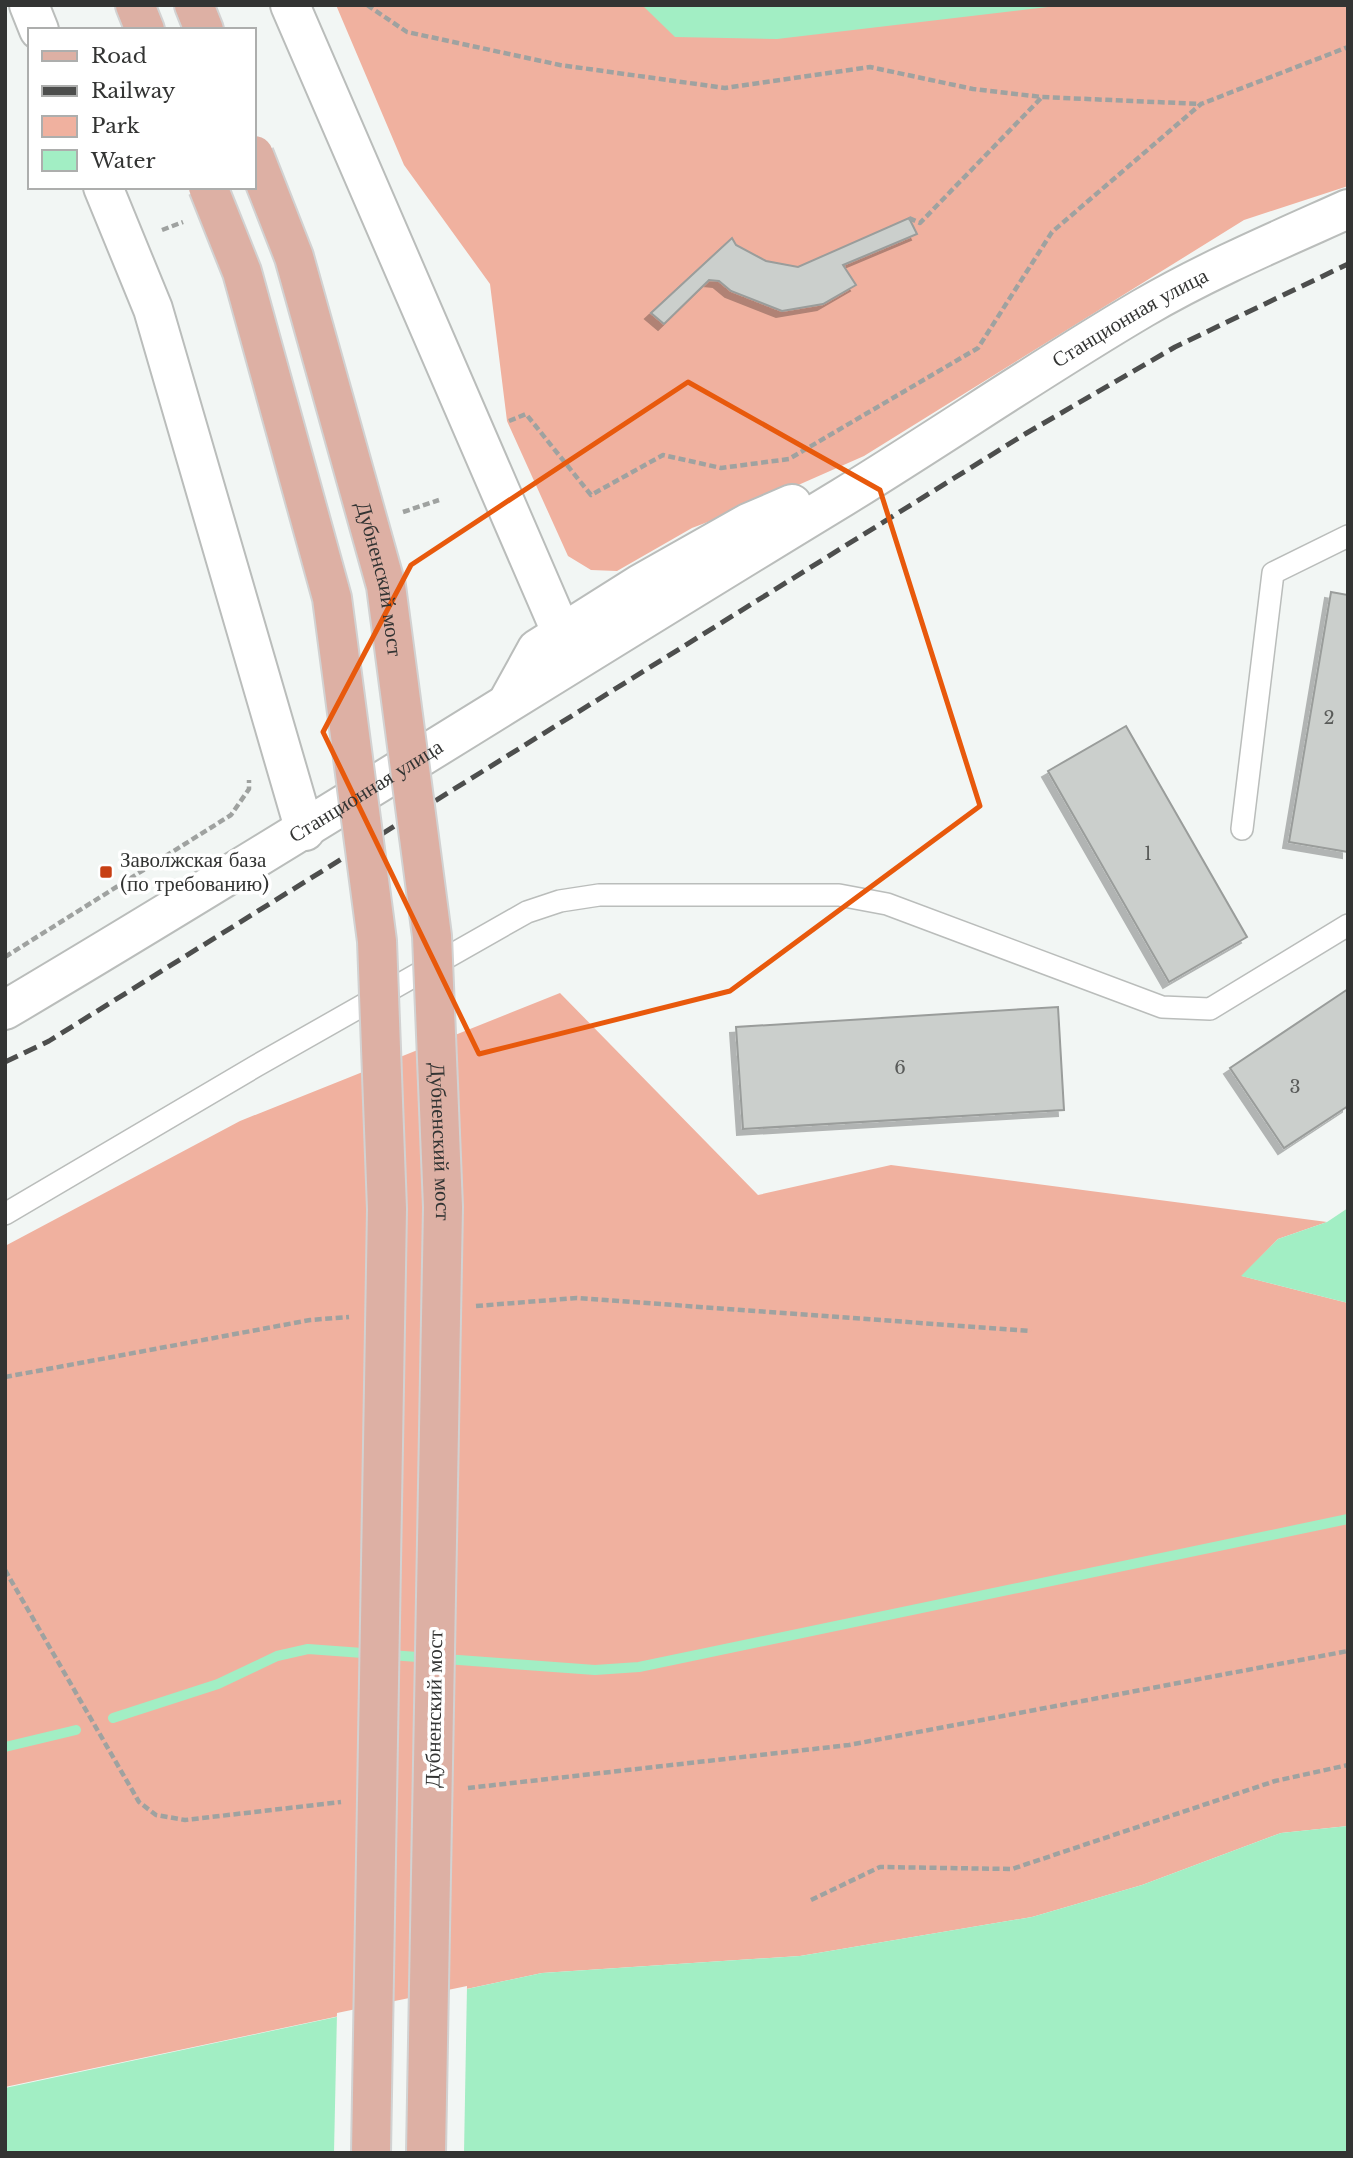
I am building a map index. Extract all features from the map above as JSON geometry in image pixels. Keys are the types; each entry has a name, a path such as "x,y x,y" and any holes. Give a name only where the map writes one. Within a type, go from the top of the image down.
{"main road":[{"path":"29,5 38,28"},
{"path":"135,5 144,28"},
{"path":"194,5 203,28"},
{"path":"290,5 562,634"},
{"name":"Дубненский мост","path":"256,160 294,257 386,586 432,936 443,1207 426,2153"},
{"path":"104,189 153,309 305,831"},
{"path":"202,202 242,272 332,598 377,941 387,1209 371,2153"},
{"name":"Станционная улица","path":"5,1010 305,831 508,701 926,446 1144,307 1348,209"},
{"name":"Станционная улица","path":"508,701 537,649 640,584 748,523 926,446"}],"lane":[{"path":"1242,829 1273,573 1348,536"},
{"path":"5,1214 256,1066 515,919 560,901 599,895 839,895 887,904 1162,1007 1210,1009 1348,925"}],"path":[{"path":"367,5 407,32 560,65 725,88 870,67 973,89 1042,97 1201,104"},
{"path":"498,425 526,414 591,495 663,455 722,468 789,459 978,348 1052,232 1201,104 1348,47"},
{"path":"909,218 920,223 1042,97"},
{"path":"158,231 202,202"},
{"path":"401,513 439,500"},
{"path":"5,957 231,814 249,789 248,775"},
{"path":"470,1307 577,1298 1031,1331"},
{"path":"5,1377 310,1320 350,1317"},
{"path":"5,1570 139,1802 156,1815 185,1820 351,1801"},
{"path":"462,1788 849,1745 1348,1651"},
{"path":"811,1900 880,1867 1012,1869 1275,1781 1348,1765"}],"highlighted area":[{"path":"688,382 880,490 980,806 730,991 479,1054 323,732 411,565"}],"green space":[{"path":"336,5 1348,5 1348,186 1244,220 864,456 760,502 692,528 617,571 591,570 568,556 507,421 490,284 404,165"},
{"path":"560,993 758,1195 891,1165 1327,1222 1278,1239 1242,1276 1348,1303 1348,1826 1281,1833 1142,1885 1032,1917 800,1956 542,1973 5,2087 5,1246 240,1121"}],"water":[{"path":"642,5 1065,5 777,39 675,37"},
{"path":"1348,1208 1348,1303 1241,1276 1278,1239 1327,1222"},
{"path":"1348,1826 1348,2153 5,2153 5,2088 542,1973 800,1956 1032,1917 1142,1885 1281,1833"}],"pier":[{"path":"467,1986 464,2153 334,2153 337,2013"}],"building":[{"path":"909,218 917,234 843,265 856,285 823,304 782,311 731,291 719,281 709,280 664,324 651,313 732,238 736,245 766,261 798,267"},
{"path":"1331,592 1348,595 1348,852 1289,842"},
{"path":"1126,726 1247,937 1169,982 1048,771"},
{"path":"1348,989 1348,1106 1284,1148 1230,1068"},
{"path":"1058,1007 1064,1110 743,1129 736,1027"}],"waterway":[{"path":"113,1718 218,1684 277,1656 308,1649 595,1670 639,1667 1348,1519"},
{"path":"5,1747 76,1730"}],"railway":[{"path":"5,1062 49,1041 1025,434 1175,347 1348,264"}],"place":[{"name":"Заволжская база (по требованию)","path":"106,872"}]}
